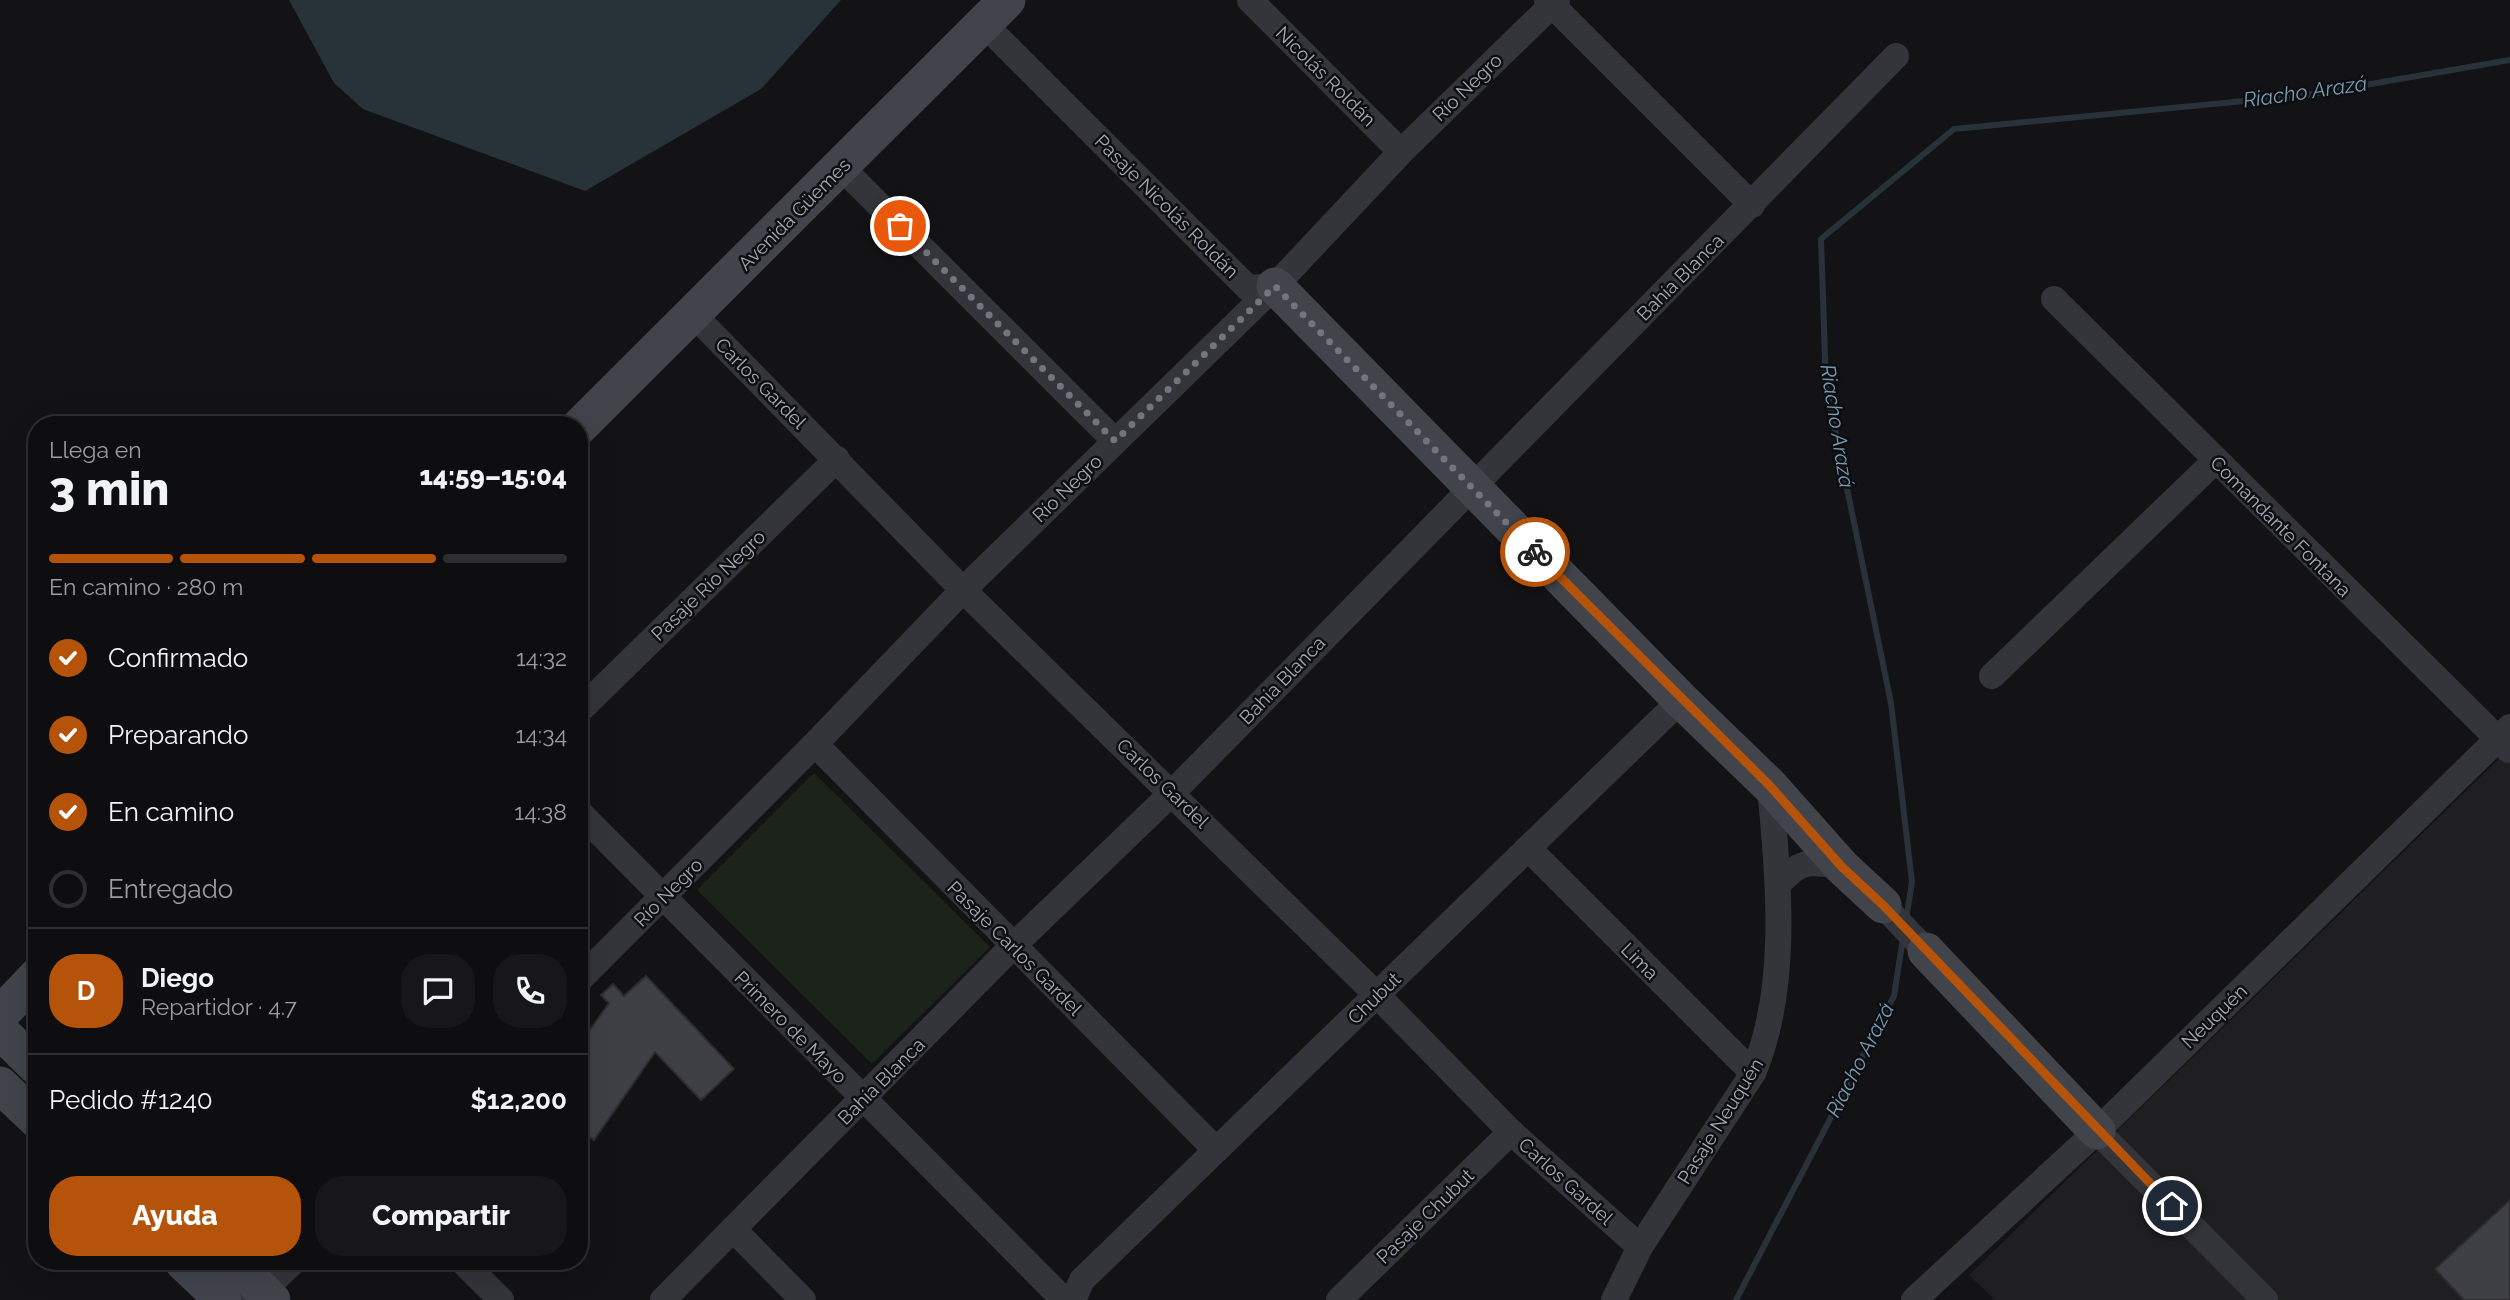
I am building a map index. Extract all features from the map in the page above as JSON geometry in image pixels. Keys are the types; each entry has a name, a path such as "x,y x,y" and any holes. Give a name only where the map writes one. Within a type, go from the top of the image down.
{"street":[{"name":"Nicolás Roldán","path":"1250,0 1401,152"},
{"name":"Río Negro","path":"588,970 815,744 963,590 1275,286 1401,152 1552,2"},
{"path":"1552,2 1752,205"},
{"name":"Avenida Güemes","path":"588,418 995,12"},
{"name":"Pasaje Nicolás Roldán","path":"995,12 1248,288 1275,286"},
{"name":"Bahía Blanca","path":"663,1300 1012,947 1172,792 1896,56"},
{"path":"841,167 1115,441"},
{"path":"1275,286 1681,700 1770,786 1842,867 1883,905 2096,1131 2265,1300"},
{"name":"Comandante Fontana","path":"2053,299 2215,461 2506,739"},
{"name":"Carlos Gardel","path":"692,313 963,590 1172,792 1511,1132 1640,1247"},
{"name":"Pasaje Río Negro","path":"588,702 837,459"},
{"path":"1992,676 2215,461"},
{"name":"Chubut","path":"1073,1300 1082,1280 1681,700"},
{"name":"Neuquén","path":"1914,1300 2096,1131 2506,739"},
{"name":"Pasaje Carlos Gardel","path":"815,744 1012,947 1216,1150"},
{"name":"Pasaje Neuquén","path":"1614,1300 1640,1247 1753,1073 1766,1044 1773,1003 1779,884 1770,786"},
{"name":"Primero de Mayo","path":"588,821 1064,1300"},
{"name":"Lima","path":"1528,848 1753,1073"},
{"path":"1779,884 1794,867 1816,862 1842,867"},
{"path":"0,1014 28,985"},
{"path":"0,1031 28,1058"},
{"path":"0,1085 28,1111"},
{"name":"Pasaje Chubut","path":"1339,1300 1511,1132"},
{"path":"733,1229 803,1300"},
{"path":"191,1270 223,1300"},
{"path":"241,1270 263,1297 286,1270"},
{"path":"471,1270 500,1300"}],"shaded area":[{"path":"289,0 841,0 761,89 585,191 363,109 334,83"},
{"path":"2510,748 2510,1300 1995,1300 1969,1275"},
{"path":"814,773 990,947 872,1064 697,890"}],"building":[{"path":"646,976 734,1069 701,1100 655,1052 594,1140 588,1136 588,1032 609,1003 601,995 613,984 624,996"},
{"path":"2510,1200 2510,1300 2464,1300 2435,1269"}],"waterway":[{"name":"Riacho Arazá","path":"1906,920 1912,882 1891,703 1826,386 1821,239 1954,129 2307,95 2510,60"},
{"name":"Riacho Arazá","path":"1736,1300 1894,996 1903,938"}],"way so far":[{"path":"900,226 1115,441 1275,286 1535,552"}],"route":[{"path":"1535,552 1770,786 1842,867 1883,905 2096,1131 2172,1206"}]}
